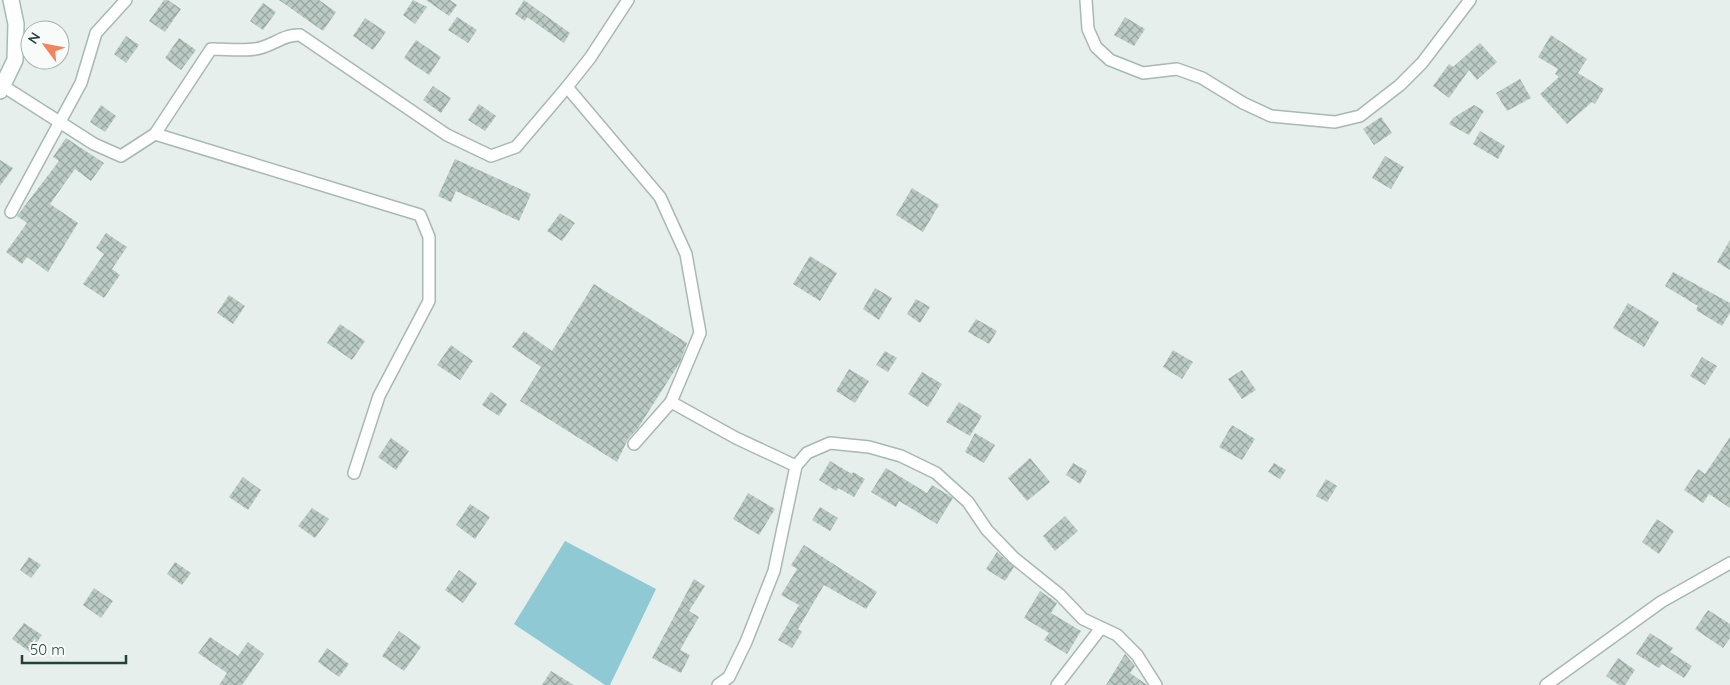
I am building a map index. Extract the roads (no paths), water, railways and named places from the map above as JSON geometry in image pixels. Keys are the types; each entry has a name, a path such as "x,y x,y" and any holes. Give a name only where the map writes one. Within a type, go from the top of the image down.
{"street":[{"path":"11,0 16,24 15,60 1,89 94,144 121,156 155,134 211,48 255,49 270,45 290,35 300,35 447,135 491,156 516,148 590,58 628,0"},
{"path":"11,212 58,122 81,83 96,33 126,0"},
{"path":"1086,0 1088,29 1096,47 1110,60 1143,73 1177,69 1202,78 1243,104 1271,116 1335,122 1360,116 1400,85 1422,63 1470,0"},
{"path":"567,87 660,197 686,254 700,333 671,402 634,444"},
{"path":"155,134 420,215 429,238 429,301 379,396 354,473"},
{"path":"671,402 736,438 796,466"},
{"path":"718,685 729,677 746,642 774,571 796,466 807,453 830,444 869,446 901,456 936,473 968,502 987,530 1014,558 1060,595 1083,619 1117,635 1138,654 1156,685"},
{"path":"1546,685 1661,602 1730,563"},
{"path":"1057,685 1101,628"}],"water":[{"path":"565,541 656,589 610,685 605,685 514,624"}]}
